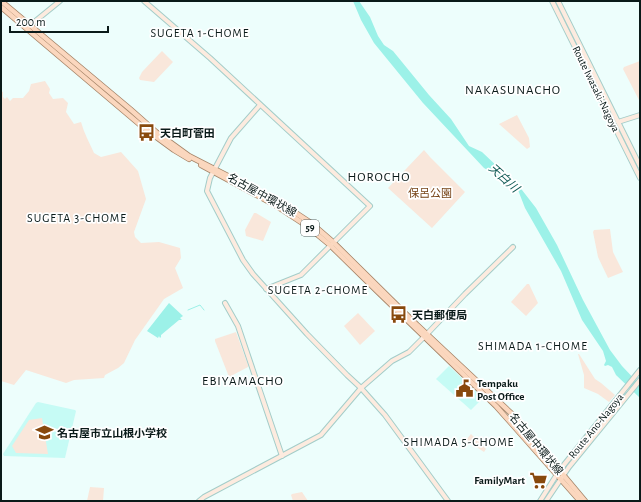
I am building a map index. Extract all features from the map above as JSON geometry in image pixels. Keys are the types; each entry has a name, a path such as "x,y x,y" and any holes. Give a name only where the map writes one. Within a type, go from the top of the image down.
{"main road":[{"name":"名古屋中環状線","path":"1,1 28,27"},
{"name":"名古屋中環状線","path":"1,7 130,108 156,132 189,156 214,171 279,202 312,223 426,336 513,415 558,473 585,501"},
{"name":"名古屋中環状線","path":"562,477 580,501"}],"street":[{"path":"28,27 60,1"},
{"path":"144,1 210,58 370,206 301,275 266,289"},
{"name":"Route Iwasaki-Nagoya","path":"552,1 640,178"},
{"name":"Route Iwasaki-Nagoya","path":"558,1 640,166"},
{"path":"260,105 231,138 210,178 207,191 243,260 253,274 347,375 362,388 385,416 448,501"},
{"path":"618,122 640,115"},
{"path":"199,501 321,435 362,388 392,361 409,352 513,247"},
{"path":"225,303 238,326 282,456"},
{"name":"Route Ano-Nagoya","path":"540,501 558,473 640,370"},
{"name":"Route Ano-Nagoya","path":"546,501 562,477 640,380"}],"shaded area":[{"path":"449,366 483,398 471,410 436,379"},
{"name":"名古屋市立山根小学校","path":"38,402 76,411 65,458 4,456 3,454"}],"green space":[{"path":"162,51 173,62 154,82 140,80 139,78 142,72"},
{"path":"640,61 640,102 623,69 624,67"},
{"path":"45,81 50,89 49,93 53,99 63,98 68,103 66,112 74,124 81,122 94,153 101,157 121,152 138,171 146,199 134,232 135,237 141,243 159,242 180,248 181,258 175,268 183,288 164,299 135,340 124,363 105,375 104,378 74,380 66,383 26,370 14,385 1,381 1,91 3,92 3,97 5,99 7,97 10,101 13,98 23,98 29,91 31,84"},
{"path":"517,115 529,138 530,147 527,149 499,124"},
{"name":"保呂公園","path":"424,150 465,192 432,228 388,188"},
{"path":"254,213 271,222 263,241 246,236 245,230"},
{"path":"610,229 613,252 623,272 608,278 598,257 593,232 594,230"},
{"path":"527,284 529,284 538,303 526,316 511,302"},
{"path":"358,313 375,331 360,345 344,326"},
{"path":"236,332 248,367 229,377 215,339"},
{"path":"578,354 595,379 615,395 609,402 598,394 584,388 584,375"},
{"path":"42,418 48,454 16,453 12,446 29,420"},
{"path":"471,434 486,449 484,452 466,440"},
{"path":"90,487 104,488 103,501 87,501"},
{"path":"302,492 308,501 293,501 292,494"}],"water":[{"name":"天白川","path":"353,1 359,1 370,17 378,36 384,45 393,51 451,119 469,146 482,152 522,190 536,208 557,245 583,300 610,350 622,366 640,385 640,398 616,375 612,367 604,365 606,361 603,351 582,320 561,271 525,208 518,190 484,168 423,103 374,43 361,20"},
{"path":"169,303 183,316 180,318 182,320 179,320 161,335 160,338 159,336 158,338 147,331"}],"waterway":[{"path":"1,14 1,19"},
{"path":"188,310 200,305 204,310"}],"place":[{"name":"天白町菅田","path":"147,133"},
{"name":"天白郵便局","path":"399,315"},
{"name":"Tempaku Post Office","path":"464,389"},
{"name":"名古屋市立山根小学校","path":"44,433"},
{"name":"FamilyMart","path":"538,480"}],"district":[{"name":"SUGETA 1-CHOME","path":"200,33"},
{"name":"NAKASUNACHO","path":"513,90"},
{"name":"HOROCHO","path":"379,177"},
{"name":"SUGETA 3-CHOME","path":"77,218"},
{"name":"SUGETA 2-CHOME","path":"318,290"},
{"name":"SHIMADA 1-CHOME","path":"533,346"},
{"name":"EBIYAMACHO","path":"243,381"},
{"name":"SHIMADA 5-CHOME","path":"459,442"}]}
